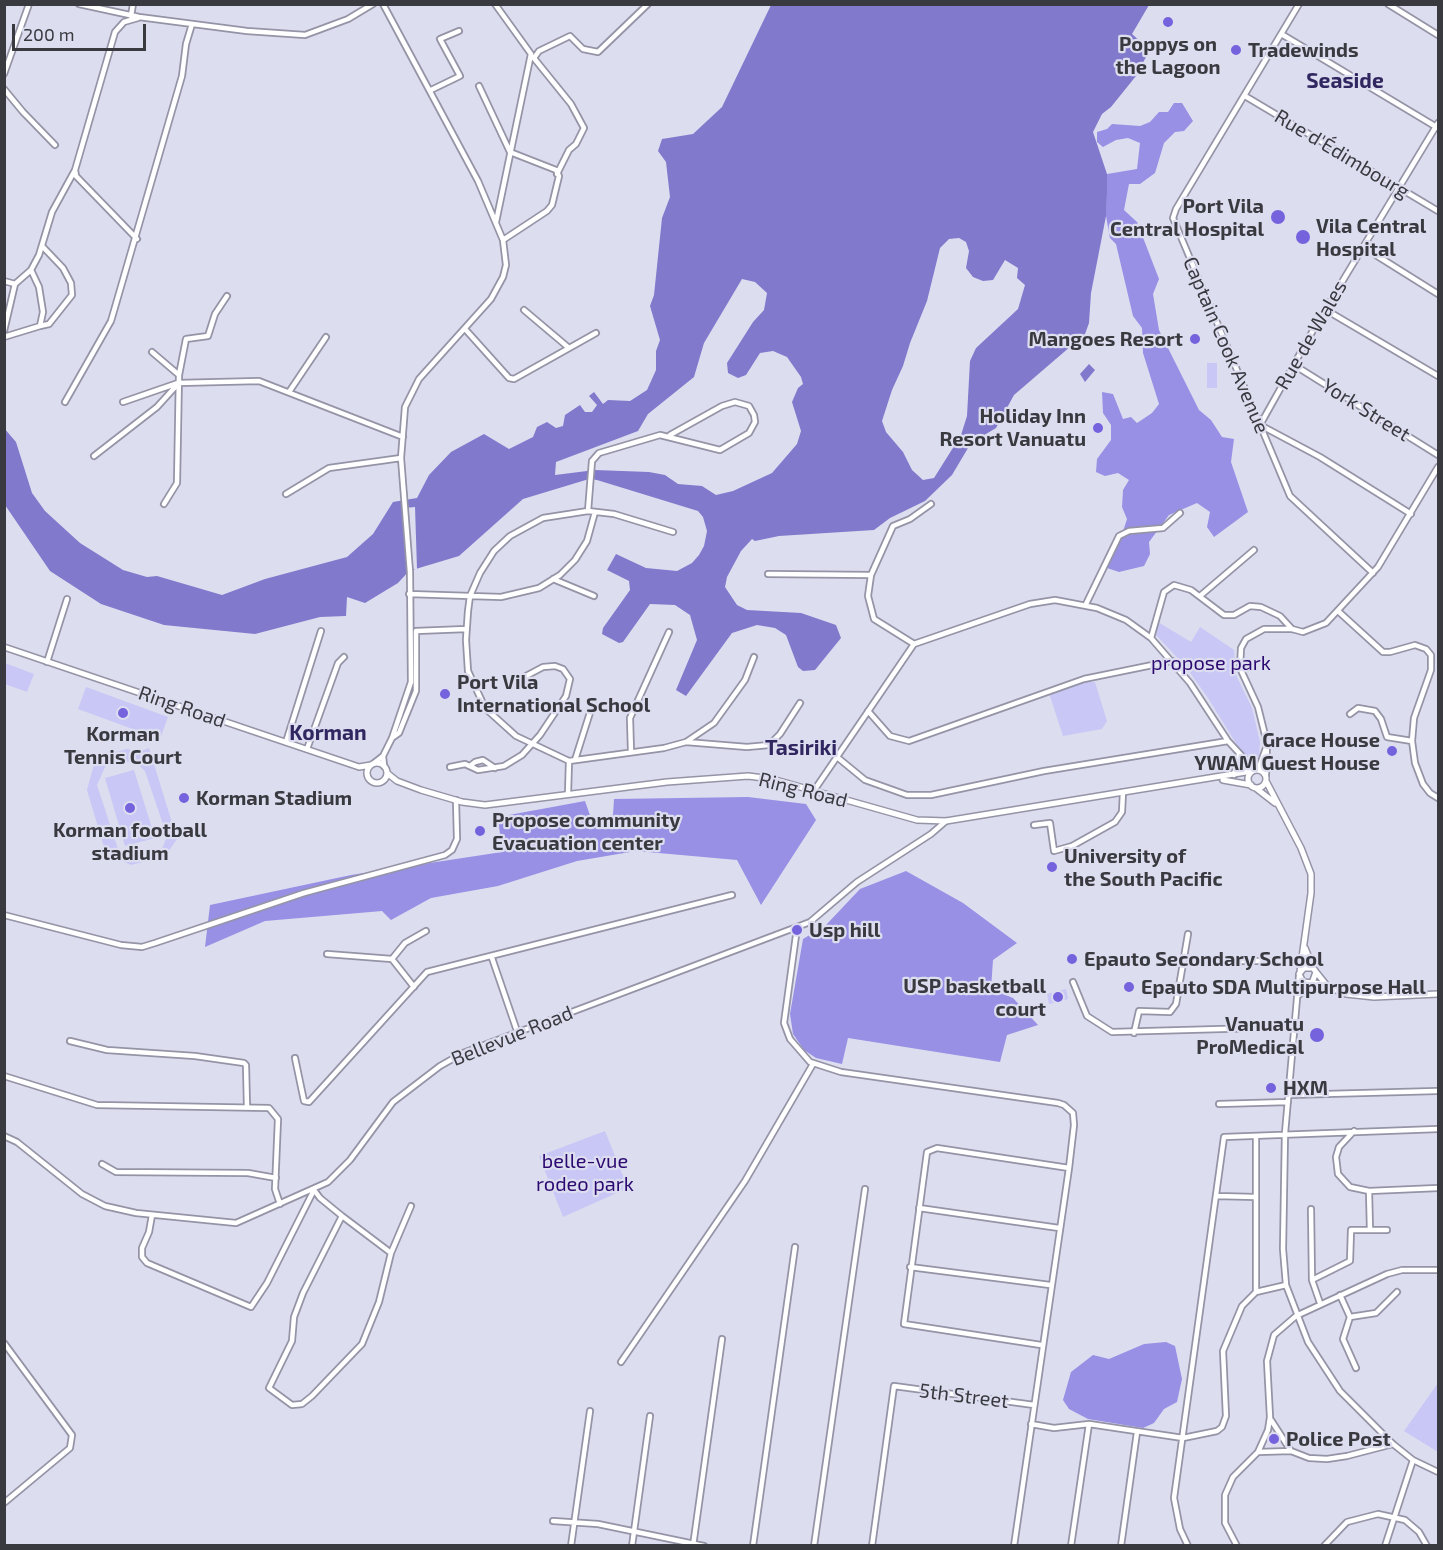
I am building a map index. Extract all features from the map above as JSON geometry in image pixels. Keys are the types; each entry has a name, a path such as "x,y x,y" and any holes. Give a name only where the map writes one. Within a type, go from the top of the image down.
{"main road":[{"name":"Ring Road","path":"4,647 359,767 367,776"},
{"name":"Ring Road","path":"359,767 373,764"},
{"path":"373,764 384,766 387,773 383,782 372,783 367,776 373,764"},
{"name":"Ring Road","path":"387,773 397,781 456,800 485,805 742,776 772,779 917,820 946,821 1234,776 1255,770"},
{"path":"1255,770 1266,778 1263,786 1253,787 1248,778 1255,770"},
{"name":"Ring Road","path":"1266,778 1311,874 1311,893 1300,974"},
{"name":"Ring Road","path":"1209,779 1236,781 1253,787 1267,794 1282,810"},
{"name":"Ring Road","path":"383,782 397,781"},
{"name":"Ring Road","path":"1304,940 1314,970 1327,986"},
{"path":"1311,983 1314,970 1306,967 1300,974 1303,982 1327,986 1339,992 1362,997 1438,994"}],"street":[{"path":"4,74 30,4"},
{"path":"79,4 131,16 305,35 348,19 373,4"},
{"path":"131,16 133,4"},
{"path":"373,764 383,756 392,738 411,680 410,572 401,458 404,411 412,390 491,299 503,277 506,254 490,207 431,90 383,4"},
{"path":"495,4 532,56 571,104 584,129 576,144 569,150 557,174 556,193 547,207 503,240"},
{"path":"496,222 532,56 570,36 583,49 598,52 648,4"},
{"name":"Captain Cook Avenue","path":"1299,4 1283,35 1176,208 1173,218 1290,496 1373,573"},
{"path":"1388,4 1438,35"},
{"path":"4,331 15,284 31,270 42,246 52,212 75,170 115,32 124,22 139,17"},
{"path":"65,402 111,321 137,239 182,76 186,44 192,24"},
{"path":"431,90 460,76 440,39 459,31"},
{"path":"1283,35 1438,126"},
{"path":"479,86 510,152 556,170 557,174"},
{"path":"4,89 55,145"},
{"name":"Rue d'Édimbourg","path":"1245,96 1438,211"},
{"name":"Rue de Wales","path":"1260,425 1363,247 1438,126"},
{"path":"75,170 76,176 137,239"},
{"path":"490,207 501,197"},
{"path":"4,337 49,324 72,295 71,283 63,268 42,246"},
{"path":"1363,247 1438,294"},
{"path":"31,270 36,276 40,295 42,312 40,326"},
{"path":"4,281 15,284"},
{"path":"164,504 177,483 178,383 186,339 208,336 215,314 227,296"},
{"path":"524,310 569,348"},
{"path":"1326,310 1438,376"},
{"path":"465,329 512,379 596,333"},
{"path":"289,392 326,337"},
{"path":"152,352 179,375"},
{"name":"York Street","path":"1294,365 1438,455"},
{"path":"123,402 178,383 259,381 403,437"},
{"path":"94,456 157,407 178,383"},
{"path":"588,511 592,461 599,453 651,436 670,435 720,450 749,433 755,422 754,415 745,403 729,403 670,435"},
{"path":"1260,425 1320,457 1411,514"},
{"path":"286,494 329,468 401,458"},
{"path":"1266,778 1267,743 1258,707 1240,668 1240,648 1254,633 1264,629 1292,629 1303,632 1313,630 1338,611 1373,573 1438,467"},
{"path":"914,644 874,619 868,606 871,575 893,526 910,519 931,504"},
{"path":"673,532 614,514 588,511 543,518 519,529 494,551 480,573 470,596 466,629 468,671 481,700 502,726 516,736 572,760 664,748 686,742 714,723 745,680 754,657"},
{"path":"409,594 516,595 539,588 564,571 579,554 589,534 595,512"},
{"path":"1086,604 1119,536 1130,531 1163,528 1180,513"},
{"path":"1200,596 1254,550"},
{"path":"768,574 871,575"},
{"path":"553,579 594,596"},
{"path":"1151,638 1160,601 1168,587 1180,585 1229,616 1250,606 1262,607 1280,616 1292,629"},
{"path":"47,662 67,599"},
{"path":"813,792 914,644 1030,604 1055,600 1086,604 1117,615 1151,638 1206,703 1228,741 1255,770 1267,743"},
{"path":"1338,611 1383,652 1414,645 1429,652 1432,658 1431,670 1414,718 1412,741 1414,763 1423,784 1430,793 1438,798"},
{"path":"392,738 399,733 418,681 416,631 466,629"},
{"path":"286,742 321,631"},
{"path":"631,752 630,718 669,632"},
{"path":"410,635 416,636"},
{"path":"410,656 417,654"},
{"path":"307,749 338,663 344,657"},
{"path":"868,711 890,736 909,741 1084,679 1172,661"},
{"path":"450,767 457,764 478,770 495,768 512,762 540,735 562,702 570,679 563,669 555,666 543,667 526,676"},
{"path":"410,668 418,667"},
{"path":"411,680 418,681"},
{"path":"407,697 413,699"},
{"path":"568,794 572,760 593,703"},
{"path":"686,742 736,747 768,745 780,734 800,703"},
{"path":"1350,714 1358,708 1369,709 1381,719 1387,736 1412,741"},
{"path":"837,757 864,780 907,795 930,795 1044,771 1228,741"},
{"path":"1234,776 1239,754"},
{"path":"383,756 384,766"},
{"path":"470,766 483,760 495,768"},
{"path":"1034,825 1050,823 1054,851 1072,846 1115,822 1122,812 1123,792"},
{"path":"4,915 103,941 142,947 304,893 445,855 452,850 457,839 456,800"},
{"name":"Bellevue Road","path":"4,1136 16,1142 82,1194 105,1206 152,1215 226,1224 236,1223 315,1190 340,1173 393,1102 462,1053 797,927 823,913 857,882 931,834 946,821"},
{"path":"295,1058 304,1101 309,1102 427,972 492,958 552,940 732,896"},
{"path":"797,927 785,1030 803,1056 813,1064 841,1072 1064,1105 1074,1118 1069,1168 1041,1346 1014,1545"},
{"path":"392,959 405,943 426,931"},
{"path":"1134,1033 1138,1011 1170,1012 1176,1004 1188,934"},
{"path":"327,954 392,959 414,987"},
{"path":"492,958 517,1031"},
{"path":"1215,961 1301,961"},
{"path":"1300,974 1285,1133 1283,1249 1286,1285 1296,1316 1316,1356 1340,1391 1413,1460 1438,1472"},
{"path":"1073,982 1082,1008 1097,1024 1112,1032 1294,1027"},
{"path":"1298,998 1311,983"},
{"path":"70,1041 114,1051 195,1056 244,1063 246,1065 247,1107"},
{"path":"621,1362 744,1180 813,1064"},
{"path":"4,1076 97,1105 269,1108 276,1114 278,1125 276,1196 280,1204"},
{"path":"1289,1095 1437,1091"},
{"path":"1219,1104 1288,1102"},
{"path":"1188,1545 1180,1529 1174,1498 1224,1137 1438,1129"},
{"path":"1354,1131 1339,1147 1336,1165 1338,1174 1350,1187 1369,1191 1438,1188"},
{"path":"1256,1136 1256,1292"},
{"path":"1041,1346 904,1324 927,1152 937,1148 1069,1168"},
{"path":"102,1164 116,1172 249,1173 276,1178"},
{"path":"152,1215 149,1232 142,1248 142,1257 147,1263 251,1307 267,1283 315,1190"},
{"path":"315,1190 320,1198 391,1253"},
{"path":"814,1545 865,1190"},
{"path":"1369,1191 1370,1230"},
{"path":"1217,1196 1255,1197"},
{"path":"342,1216 303,1293 294,1317 292,1341 269,1388 283,1401 297,1406 305,1402 362,1344 380,1302 391,1253 411,1206"},
{"path":"919,1208 1059,1228"},
{"path":"1311,1209 1312,1280 1320,1303"},
{"path":"1312,1280 1350,1261 1352,1230 1387,1230"},
{"path":"753,1545 795,1247"},
{"path":"910,1267 1050,1285"},
{"path":"1237,1545 1225,1522 1225,1495 1233,1477 1258,1452 1265,1439 1270,1417 1267,1368 1269,1346 1274,1335 1296,1316 1320,1303 1392,1272 1438,1270"},
{"path":"1031,1425 1054,1428 1089,1424 1183,1438 1216,1431 1226,1421 1223,1351 1242,1306 1256,1292 1286,1285"},
{"path":"1350,1317 1376,1313 1397,1292"},
{"path":"1340,1295 1350,1317 1342,1339 1356,1368"},
{"path":"693,1545 722,1339"},
{"path":"4,1343 72,1435 70,1448 4,1503"},
{"name":"5th Street","path":"872,1545 894,1386 1034,1405"},
{"path":"571,1545 590,1411"},
{"path":"632,1545 650,1416"},
{"path":"1270,1417 1279,1435 1291,1451"},
{"path":"1071,1545 1089,1424"},
{"path":"1121,1545 1137,1432"},
{"path":"1258,1452 1291,1451 1309,1458 1327,1459 1393,1443"},
{"path":"1385,1545 1413,1460"},
{"path":"1324,1545 1339,1529 1355,1518 1370,1514 1393,1516 1413,1526 1427,1545"},
{"path":"553,1521 576,1522 693,1545 704,1545"}],"green space":[{"path":"1207,363 1217,363 1217,388 1207,388"},
{"name":"propose park","path":"1158,622 1191,642 1200,627 1234,650 1236,675 1252,708 1260,742 1259,756 1254,761 1242,753 1186,667 1156,635"},
{"path":"5,663 34,674 27,692 5,684"},
{"path":"1085,682 1095,682 1107,721 1102,729 1063,736 1049,693"},
{"name":"Korman Tennis Court","path":"86,687 168,717 160,739 78,709"},
{"path":"149,748 177,839 168,852 158,858 131,865 106,854 87,790 94,764 101,756 127,749 139,752","holes":["135,762 145,771 167,836 162,849 134,858 118,849 97,785 106,765"]},
{"name":"Korman football stadium","path":"134,770 155,838 125,846 105,778"},
{"name":"USP basketball court","path":"1066,989 1068,999 1049,1004 1047,994"},
{"name":"belle-vue rodeo park","path":"605,1131 628,1188 563,1217 539,1156"},
{"path":"1438,1383 1438,1452 1404,1431"}],"shaded area":[{"path":"771,5 1149,5 1132,34 1142,43 1147,43 1146,57 1136,76 1111,107 1102,114 1093,132 1107,174 1107,193 1106,216 1091,293 1089,323 1085,334 1014,395 996,428 971,443 952,475 925,501 890,518 874,530 779,536 755,541 752,539 741,551 727,577 725,587 737,605 747,610 801,613 836,625 841,638 815,670 803,671 798,667 786,635 775,628 757,625 732,633 686,696 676,690 697,640 690,615 675,605 650,604 623,642 619,643 602,634 603,628 630,590 629,581 607,570 616,554 646,568 677,571 692,563 699,555 704,546 707,531 703,517 698,511 597,480 589,479 523,499 459,556 409,571 398,583 365,603 347,597 346,616 320,617 255,634 164,625 101,604 50,571 5,505 4,428 16,442 32,493 45,511 80,543 123,570 147,577 157,576 222,595 265,579 347,557 373,534 393,502 417,498 429,475 451,452 484,434 509,449 533,437 537,427 547,422 556,428 563,426 565,415 580,405 585,412 592,412 597,405 589,396 594,392 603,404 608,400 630,401 647,390 656,370 656,351 660,340 650,306 654,295 662,218 670,197 666,162 658,151 662,139 693,134 722,107","holes":["959,238 966,242 969,251 966,268 973,277 983,281 993,280 1005,260 1018,268 1017,278 1025,285 1018,309 976,348 970,361 967,416 961,435 934,478 923,480 912,470 903,452 886,432 882,421 927,301 940,248 949,239","742,279 755,282 767,293 764,310 753,322 727,363 728,373 738,378 746,375 760,353 773,351 787,357 801,377 803,384 798,388 792,402 801,431 797,444 772,473 733,491 716,495 702,486 678,484 665,475 649,472 595,470 555,475 556,462 638,431 648,414 694,377 704,343"]},
{"path":"1174,103 1182,103 1193,121 1184,131 1175,132 1164,143 1155,173 1140,184 1129,184 1124,210 1137,222 1159,279 1153,294 1159,330 1199,410 1211,420 1222,437 1234,439 1231,462 1248,512 1214,537 1207,527 1210,512 1197,503 1169,515 1149,542 1150,554 1144,566 1119,572 1107,568 1119,544 1127,519 1122,507 1123,490 1129,480 1118,473 1105,476 1096,472 1097,459 1111,440 1111,425 1103,413 1102,392 1113,394 1123,419 1131,417 1137,423 1152,413 1159,404 1143,353 1142,328 1133,316 1116,244 1110,238 1106,216 1107,174 1137,169 1140,143 1128,138 1116,140 1103,147 1097,142 1097,132 1107,129 1112,124 1140,126 1150,122 1159,112 1168,112"},
{"path":"1089,364 1095,370 1085,382 1080,374"},
{"path":"748,797 806,804 816,820 761,905 737,860 636,851 577,861 498,886 431,898 391,920 382,911 265,921 205,947 210,905 351,875 502,852 498,817 585,801 592,821 613,815 614,799"},
{"path":"906,871 963,903 1017,943 993,960 991,989 1013,998 1038,1025 1007,1035 1000,1062 848,1038 842,1064 816,1058 804,1050 793,1034 790,1014 803,939 826,925 860,889"},
{"path":"1166,1342 1175,1346 1182,1379 1177,1402 1164,1409 1154,1423 1143,1428 1088,1419 1069,1409 1063,1400 1071,1372 1093,1355 1109,1359 1144,1344"}],"pier":[{"path":"415,507 417,569 408,569 405,508"}],"place":[{"name":"Poppys on the Lagoon","path":"1168,22"},
{"name":"Tradewinds","path":"1236,50"},
{"name":"Port Vila Central Hospital","path":"1278,217"},
{"name":"Vila Central Hospital","path":"1303,237"},
{"name":"Mangoes Resort","path":"1195,339"},
{"name":"Holiday Inn Resort Vanuatu","path":"1098,428"},
{"name":"Port Vila International School","path":"445,694"},
{"name":"Korman Tennis Court","path":"123,713"},
{"name":"Grace House YWAM Guest House","path":"1392,751"},
{"name":"Korman Stadium","path":"184,798"},
{"name":"Korman football stadium","path":"130,808"},
{"name":"Propose community Evacuation center","path":"480,831"},
{"name":"University of the South Pacific","path":"1052,867"},
{"name":"Usp hill","path":"797,930"},
{"name":"Epauto Secondary School","path":"1072,959"},
{"name":"Epauto SDA Multipurpose Hall","path":"1129,987"},
{"name":"USP basketball court","path":"1058,997"},
{"name":"Vanuatu ProMedical","path":"1317,1035"},
{"name":"HXM","path":"1271,1088"},
{"name":"Police Post","path":"1274,1439"}],"district":[{"name":"Seaside","path":"1345,81"},
{"name":"Korman","path":"328,733"},
{"name":"Tasiriki","path":"801,748"}]}
